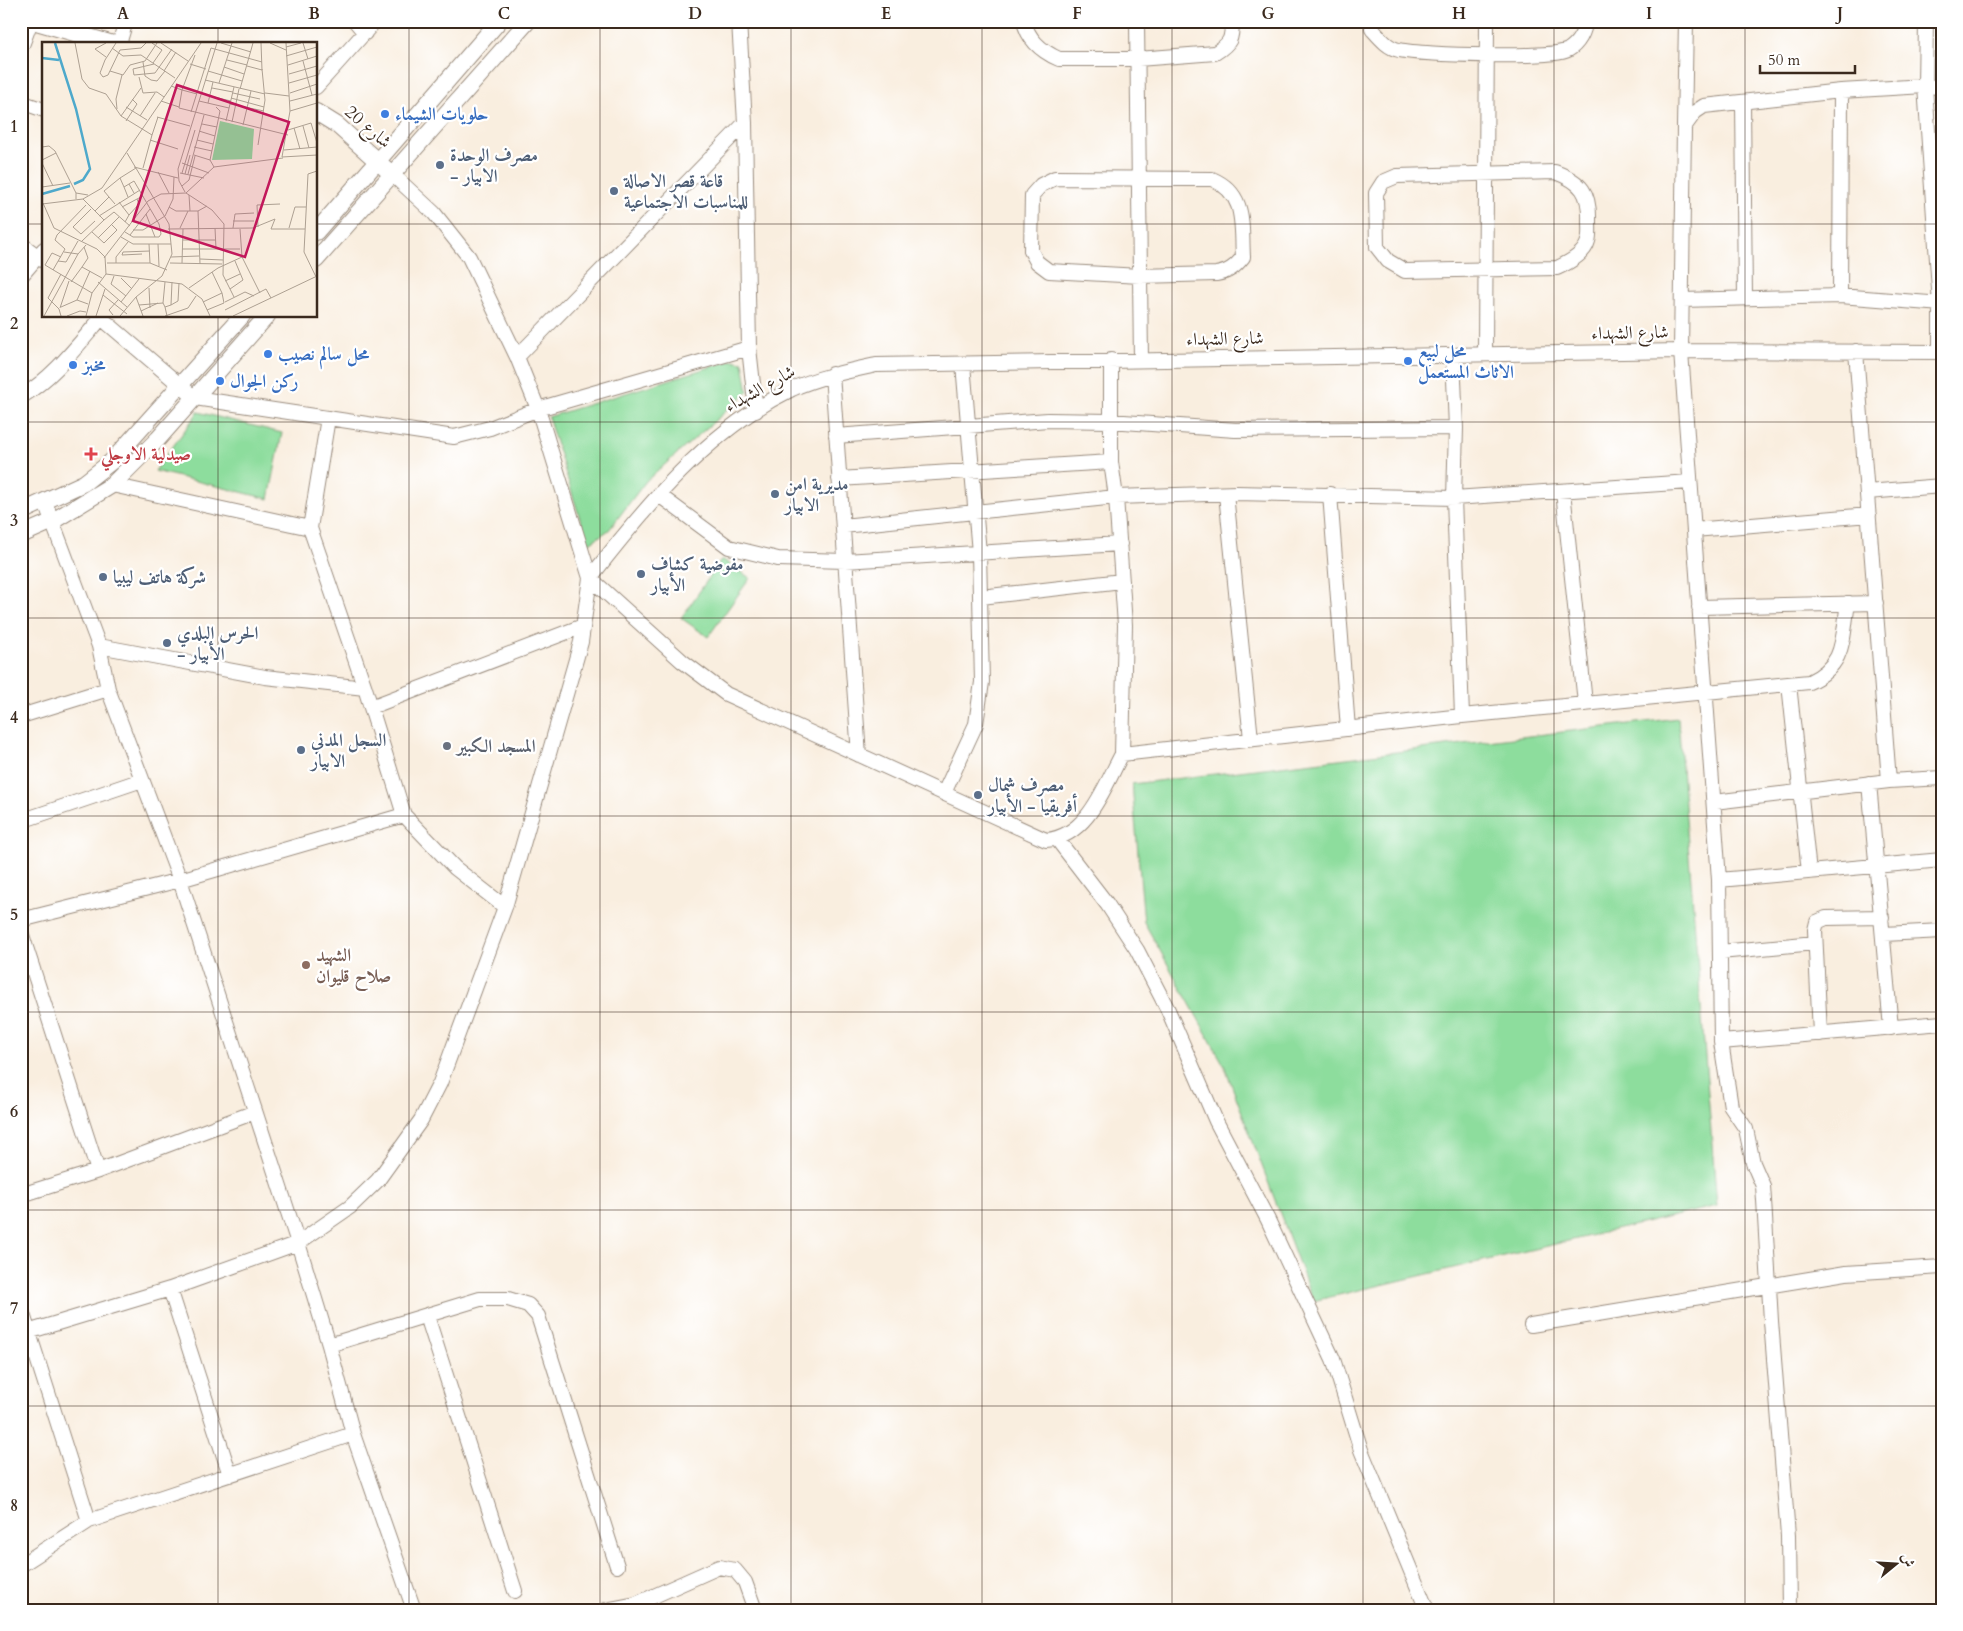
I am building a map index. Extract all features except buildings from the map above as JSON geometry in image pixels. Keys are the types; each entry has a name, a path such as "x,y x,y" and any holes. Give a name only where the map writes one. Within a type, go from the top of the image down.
{"street":[{"path":"21,48 32,21 106,42"},
{"path":"120,42 126,21"},
{"path":"355,21 365,33"},
{"path":"318,85 375,21"},
{"path":"318,230 499,21"},
{"path":"318,258 528,21"},
{"path":"739,21 745,123 750,348 756,411"},
{"path":"1024,21 1026,31 1033,41 1059,60 1138,59 1215,53 1225,47 1232,38 1232,21"},
{"path":"1137,21 1141,360"},
{"path":"1373,21 1372,29 1383,42 1398,50 1487,55 1556,54 1567,50 1575,44 1585,28 1585,21"},
{"path":"1485,354 1487,21"},
{"path":"1686,21 1681,351 1719,880 1721,1042 1731,1107 1746,1129 1753,1163 1763,1186 1771,1321 1788,1536 1789,1610"},
{"path":"1926,21 1925,86 1941,304 1941,352"},
{"path":"1684,127 1695,112 1704,106 1841,90 1925,86 1942,87"},
{"path":"1840,296 1841,90"},
{"path":"21,102 42,109"},
{"path":"1743,102 1745,298"},
{"name":"شارع 20","path":"318,113 337,125 392,174"},
{"path":"517,357 745,123"},
{"path":"1555,172 1578,183 1585,192 1589,204 1588,241 1572,261 1557,268 1405,271 1388,261 1377,248 1376,193 1384,182 1397,176 1486,173 1555,172"},
{"path":"26,1333 170,1289 298,1243 350,1207 378,1180 421,1120 440,1082 505,907 542,784 583,626 590,578 538,409 517,357 469,257 434,212 392,174"},
{"path":"1055,178 1139,179 1212,179 1224,184 1235,196 1240,207 1243,257 1235,267 1226,272 1140,276 1049,271 1037,262 1031,251 1032,196 1041,185 1055,178"},
{"path":"21,244 42,255 21,276"},
{"path":"1682,300 1840,296 1941,304"},
{"path":"21,397 37,387 70,356 100,318"},
{"path":"102,318 195,398 454,437 490,428 538,409 750,348"},
{"path":"21,512 84,482 112,461 240,318"},
{"path":"21,535 53,520 112,485 195,398 265,318"},
{"name":"شارع الشهداء","path":"590,578 636,518 723,432 792,390 832,374 876,366 1111,360 1681,351 1941,352"},
{"path":"1856,352 1889,781"},
{"path":"1453,355 1456,428 1454,498 1462,716"},
{"path":"590,578 682,661 726,694 1046,840 1058,839 1069,833 1086,818 1122,754 1126,625 1116,497 1111,462 1111,360"},
{"path":"944,793 976,724 982,682 979,553 963,364"},
{"path":"832,374 859,755"},
{"path":"328,418 310,528 365,688 404,815 455,868 505,907"},
{"path":"836,436 1048,420 1110,421 1235,430 1456,428"},
{"path":"839,479 1111,462"},
{"path":"843,526 1116,497 1330,494 1454,498 1690,482"},
{"path":"112,485 310,528"},
{"path":"1867,492 1942,486"},
{"path":"1563,491 1585,703"},
{"path":"1226,494 1251,739"},
{"path":"1330,494 1348,729"},
{"path":"659,495 729,547 778,559 845,561 1120,544"},
{"path":"45,502 99,646 108,689 180,880 298,1243 330,1346 353,1434 414,1610"},
{"path":"1694,530 1869,515"},
{"path":"981,597 1122,581"},
{"path":"1122,754 1585,703 1809,682 1824,675 1838,659 1848,603"},
{"path":"1699,607 1876,603"},
{"path":"371,707 583,626"},
{"path":"99,646 265,678 365,688"},
{"path":"1789,684 1809,872"},
{"path":"21,716 108,689"},
{"path":"1714,802 1889,781 1942,778"},
{"path":"21,821 142,780"},
{"path":"1870,783 1891,1028"},
{"path":"21,920 180,880 404,815"},
{"path":"1058,839 1107,904 1137,950 1168,1010 1216,1121 1268,1220 1333,1359 1361,1450 1427,1610"},
{"path":"1719,880 1942,860"},
{"path":"1820,1034 1815,944 1817,922 1826,918 1882,917"},
{"path":"1884,934 1942,930"},
{"path":"21,932 98,1171"},
{"path":"1720,952 1815,944"},
{"path":"1721,1042 1942,1023"},
{"path":"21,1195 98,1171 255,1112"},
{"path":"1531,1325 1846,1272 1942,1266"},
{"path":"170,1289 230,1475"},
{"path":"330,1346 480,1300 508,1299 528,1305 538,1316 617,1566"},
{"path":"21,1308 26,1333 89,1521"},
{"path":"427,1316 515,1591"},
{"path":"21,1565 89,1521 353,1434"},
{"path":"605,1610 636,1604 719,1567 735,1570 745,1582 755,1610"}],"green space":[{"path":"733,360 743,362 748,392 646,481 609,530 588,544 548,417"},
{"path":"198,412 282,433 269,499 155,471"},
{"path":"722,559 750,578 708,637 681,618"},
{"path":"1678,718 1717,1206 1313,1301 1224,1065 1144,922 1132,784"}],"place":[{"name":"حلويات الشيماء","path":"385,114"},
{"name":"مصرف الوحدة - الابيار","path":"440,165"},
{"name":"قاعة قصر الاصالة للمناسبات الاجتماعية","path":"614,191"},
{"name":"محل سالم نصيب","path":"268,354"},
{"name":"محل لبيع الاثاث المستعمل","path":"1408,361"},
{"name":"مخبز","path":"73,365"},
{"name":"ركن الجوال","path":"220,381"},
{"name":"صيدلية الاوجلي","path":"91,454"},
{"name":"مديرية امن الابيار","path":"775,494"},
{"name":"مفوضية كشاف الأبيار","path":"641,574"},
{"name":"شركة هاتف ليبيا","path":"103,577"},
{"name":"الحرس البلدي - الأبيار","path":"167,643"},
{"name":"المسجد الكبير","path":"447,746"},
{"name":"السجل المدني الابيار","path":"301,750"},
{"name":"مصرف شمال أفريقيا - الأبيار","path":"978,795"},
{"name":"الشهيد صلاح قليوان","path":"306,965"}]}
